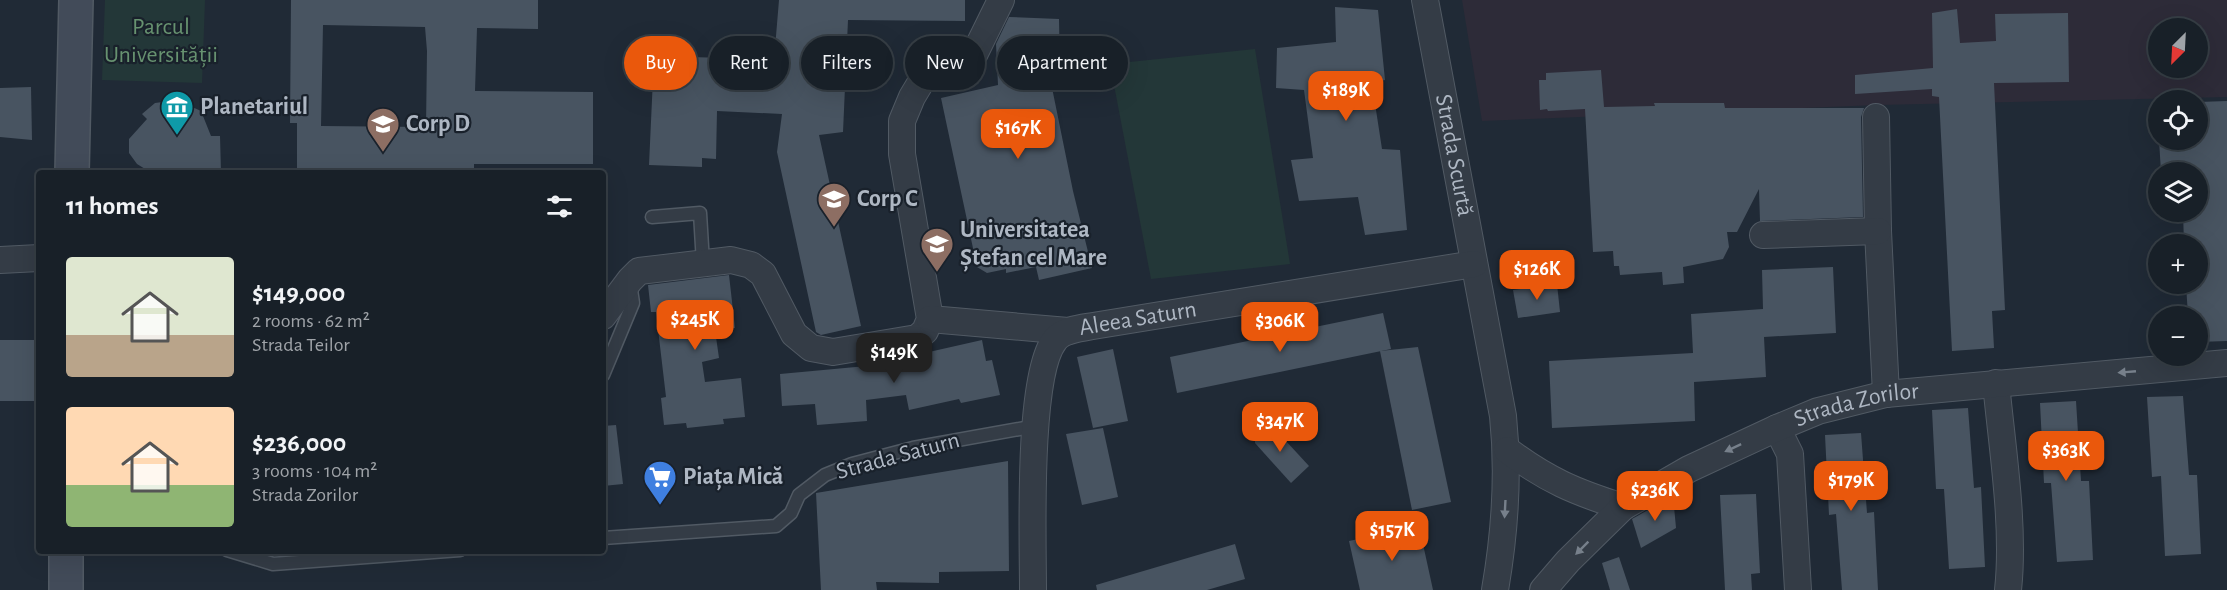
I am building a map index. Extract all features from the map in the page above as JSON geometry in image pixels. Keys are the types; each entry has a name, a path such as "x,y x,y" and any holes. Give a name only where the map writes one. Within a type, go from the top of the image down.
{"street":[{"path":"72,170 76,0"},
{"path":"606,312 639,271 731,260 751,265 763,274 794,334 811,348 833,352 917,338 927,325 902,154 902,121 924,77 939,69 960,69 970,63 1001,0"},
{"name":"Strada Scurtă","path":"1425,0 1500,392 1507,450 1502,552 1495,590"},
{"path":"1876,117 1878,231 1886,394"},
{"path":"1763,235 1878,231"},
{"path":"0,260 36,258"},
{"name":"Aleea Saturn","path":"1033,590 1036,426 1042,372 1055,339 1068,332 1474,264"},
{"path":"927,325 1068,332"},
{"name":"Strada Zorilor","path":"1543,590 1568,561 1623,507 1689,469 1818,411 1886,394 2227,363"},
{"path":"1996,383 2007,513 2009,569 2007,590"},
{"path":"1777,428 1790,454 1798,590"},
{"path":"1507,450 1535,472 1559,484 1623,507"},
{"path":"66,554 66,590"}],"lane":[{"path":"652,218 700,213 704,263"},
{"path":"606,368 633,303 630,280"},
{"name":"Strada Saturn","path":"606,538 776,526 785,521 791,513 799,495 825,475 852,464 913,448 1036,426"},
{"path":"239,554 273,564 406,554"},
{"path":"1033,590 1044,590"}],"shaded area":[{"path":"1462,0 2227,0 2227,97 2208,97 2208,90 2148,90 2148,99 1878,105 1482,121"}],"green space":[{"name":"Parcul Universității","path":"105,0 205,0 202,83 102,80"},
{"path":"1255,49 1290,264 1151,279 1115,90 1128,90 1128,62"}],"building":[{"path":"291,0 538,0 538,29 477,28 475,91 593,92 593,164 474,164 474,170 297,170 297,123 290,123","holes":["323,25 425,27 426,127 321,126"]},
{"path":"779,0 965,0 965,21 848,20 847,36 801,36 801,90 845,90 843,132 819,135 861,326 821,335 816,332 777,152 782,114 717,111 716,159 702,158 702,167 649,165 652,90 697,90 697,57 709,58 709,90 789,90 789,36 776,36"},
{"path":"1335,7 1378,10 1385,80 1372,84 1382,149 1400,150 1407,230 1365,235 1358,197 1299,201 1291,160 1313,158 1304,90 1276,88 1277,48 1336,42"},
{"path":"1957,9 1960,43 1996,41 1995,14 2068,13 2069,82 1994,83 2005,310 1992,311 1994,348 1952,351 1939,97 1932,96 1932,89 1855,94 1855,75 1933,68 1932,13"},
{"path":"1009,17 1059,19 1059,36 1000,36"},
{"path":"1601,70 1604,107 1655,106 1654,103 1724,103 1725,108 1864,108 1861,117 1863,217 1760,221 1759,189 1737,232 1727,232 1729,247 1723,259 1683,267 1684,283 1663,285 1662,272 1620,275 1619,266 1614,266 1613,251 1593,252 1585,109 1540,110 1539,80 1546,80 1546,73"},
{"path":"997,85 997,90 1052,90 1073,191 1092,268 1039,280 1036,267 1006,273 1006,269 987,273 977,267 941,98 985,90 985,88"},
{"path":"31,87 32,140 0,137 0,88"},
{"name":"Planetariul","path":"177,100 201,111 211,136 220,136 221,170 147,170 137,164 129,153 129,139 147,119 142,114 155,103"},
{"path":"2227,101 2227,341 2208,342 2208,306 2187,306 2187,294 2208,294 2208,234 2184,234 2183,222 2208,222 2208,162 2160,162 2160,150 2208,150 2208,102"},
{"path":"1833,267 1836,333 1764,337 1766,377 1694,382 1695,421 1552,428 1549,361 1693,353 1691,314 1763,309 1762,270"},
{"path":"729,275 735,328 715,330 719,358 702,362 705,382 741,378 745,417 723,419 724,424 687,428 686,423 664,425 661,398 666,397 656,312 651,312 648,285"},
{"path":"1557,284 1560,312 1518,318 1513,290"},
{"path":"1383,313 1391,349 1177,393 1170,357"},
{"path":"0,340 36,340 36,401 0,401"},
{"path":"982,340 986,361 992,360 1000,395 961,403 959,399 909,410 906,395 866,400 867,421 817,425 815,404 782,406 780,374 899,363 898,359"},
{"path":"1418,347 1451,502 1412,510 1380,351"},
{"path":"1113,349 1128,421 1093,428 1077,357"},
{"path":"2183,396 2189,475 2197,475 2201,554 2165,556 2161,476 2152,477 2147,397"},
{"path":"2076,401 2081,481 2089,481 2093,560 2057,562 2051,483 2044,483 2040,403"},
{"path":"1968,408 1974,488 1981,487 1985,567 1949,569 1944,489 1936,489 1932,410"},
{"path":"616,425 623,484 606,486 606,426"},
{"path":"1263,425 1274,428 1309,466 1291,483 1255,443 1255,430"},
{"path":"1103,428 1118,497 1082,505 1066,434"},
{"path":"1861,433 1867,513 1874,512 1878,590 1842,590 1836,514 1829,515 1825,435"},
{"path":"1008,461 1009,571 939,572 939,583 876,582 877,590 821,590 816,493"},
{"path":"1756,494 1760,573 1751,574 1752,590 1725,590 1720,495"},
{"path":"1673,496 1676,528 1641,548 1632,519"},
{"path":"1419,526 1433,590 1360,590 1349,541"},
{"path":"1235,544 1245,579 1207,590 1097,590 1096,585"},
{"path":"1619,557 1630,590 1610,590 1602,563"}],"place":[{"name":"Planetariul","path":"177,136"},
{"name":"Corp D","path":"383,153"},
{"name":"Corp C","path":"834,228"},
{"name":"Universitatea Ștefan cel Mare","path":"937,273"},
{"name":"Piața Mică","path":"660,506"}]}
